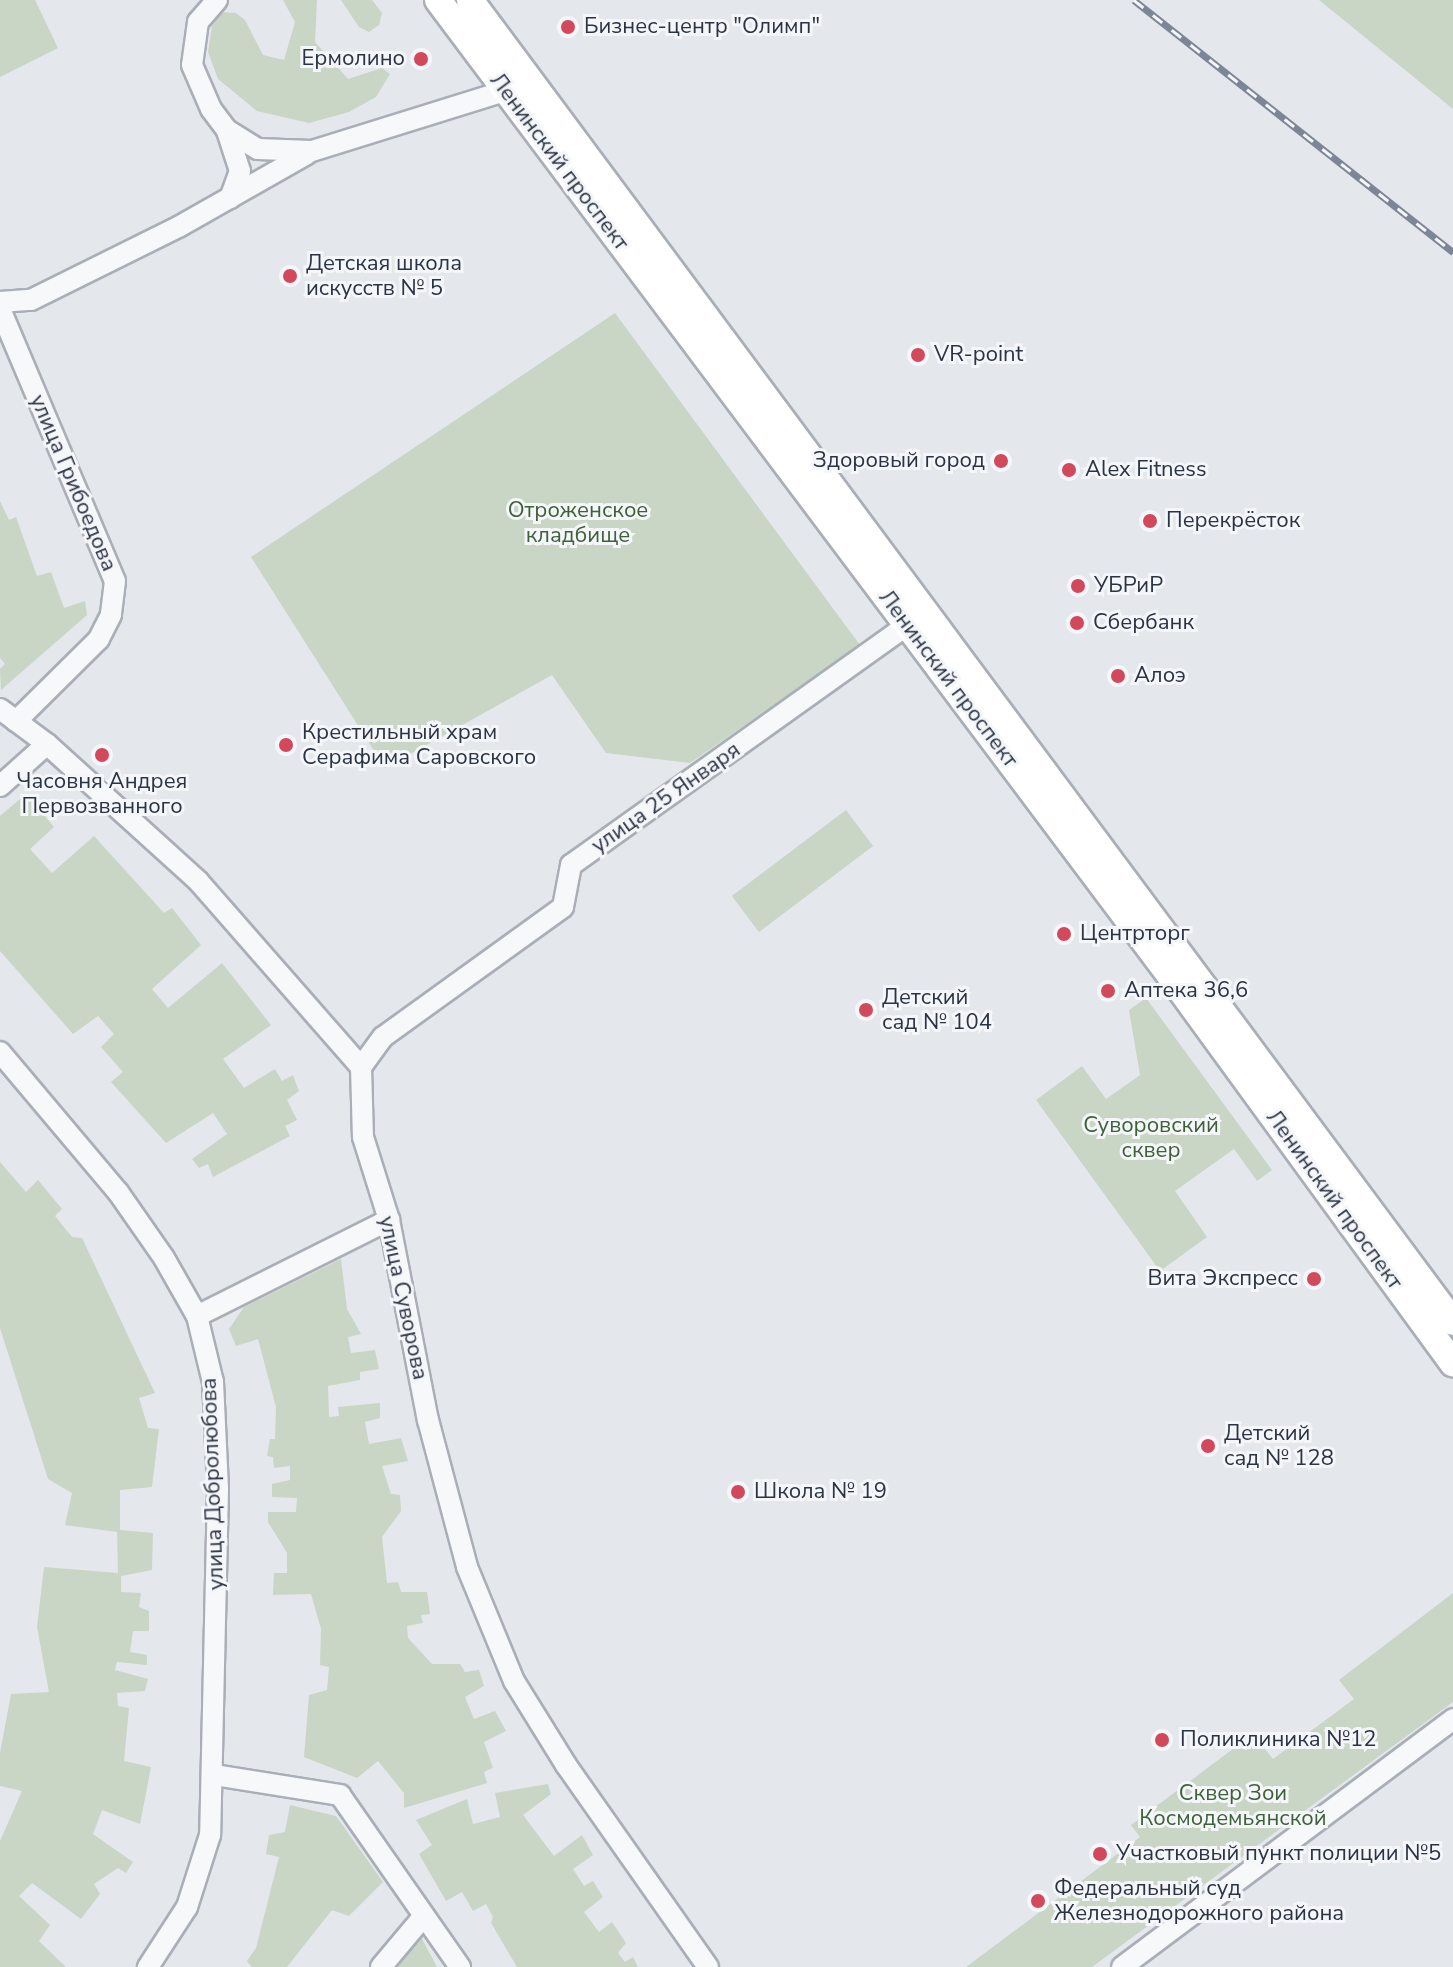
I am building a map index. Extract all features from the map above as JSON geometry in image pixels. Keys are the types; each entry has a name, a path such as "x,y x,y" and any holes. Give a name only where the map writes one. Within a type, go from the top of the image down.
{"main road":[{"name":"Ленинский проспект","path":"438,0 505,91 918,618 1453,1322"},
{"name":"Ленинский проспект","path":"470,0 558,117 1453,1363"},
{"path":"505,91 520,83 542,110 558,117"}],"street":[{"path":"217,0 198,22 192,65 205,98 227,130 240,171 230,198"},
{"path":"0,302 31,300 230,198 312,151 505,91"},
{"path":"227,130 258,149 312,151"},
{"name":"улица Грибоедова","path":"0,309 115,581 111,615 99,639 8,715"},
{"name":"улица 25 Января","path":"361,1067 383,1037 563,907 571,865 918,618"},
{"path":"8,715 47,744 199,882 361,1067"},
{"path":"0,786 47,744"},
{"name":"улица Добролюбова","path":"0,1052 118,1192 197,1316 213,1382 218,1489 214,1775 202,1871 187,1907 148,1967"},
{"name":"улица Суворова","path":"361,1067 360,1121 389,1220 452,1519 514,1681 566,1765 708,1967"},
{"path":"197,1316 389,1220"},
{"path":"1122,1967 1453,1719"},
{"path":"214,1775 340,1795 460,1967"},
{"path":"381,1967 423,1917"}],"green space":[{"path":"0,0 35,0 58,48 0,77"},
{"path":"283,0 317,0 315,42 348,79 382,68 390,74 376,97 349,112 309,123 257,111 218,79 208,52 212,26 222,12 236,13 245,20 263,55 284,60 295,22"},
{"path":"341,0 372,0 382,13 379,25 369,32 359,27"},
{"path":"1319,0 1453,0 1453,109"},
{"name":"Отроженское кладбище","path":"615,313 860,645 690,763 606,753 552,675 385,768 251,557"},
{"path":"0,501 9,520 16,517 37,576 51,572 64,608 85,601 87,615 1,690 0,669 5,664 0,658"},
{"path":"26,794 54,827 30,849 52,873 94,836 164,913 172,908 201,945 152,989 168,1008 222,963 271,1025 223,1059 244,1088 275,1069 282,1081 293,1075 299,1091 287,1100 297,1120 285,1126 290,1136 213,1177 208,1164 199,1168 192,1159 227,1134 213,1113 166,1143 111,1082 123,1072 101,1047 114,1034 98,1016 73,1034 0,951 0,816"},
{"path":"846,810 873,846 759,932 732,896"},
{"name":"Суворовский сквер","path":"1146,998 1272,1170 1257,1181 1234,1149 1175,1191 1207,1237 1160,1271 1036,1100 1082,1066 1106,1099 1140,1075 1129,1010"},
{"path":"0,1162 26,1192 38,1180 62,1209 55,1216 72,1237 82,1238 155,1393 139,1398 148,1428 159,1429 152,1487 120,1490 120,1530 153,1533 152,1570 121,1576 121,1592 141,1593 139,1607 149,1611 149,1631 133,1631 130,1652 147,1655 147,1665 117,1662 115,1670 148,1679 145,1691 117,1693 118,1706 129,1708 124,1761 151,1767 140,1824 102,1810 93,1834 133,1862 126,1873 118,1868 94,1884 100,1894 81,1919 32,1883 19,1896 50,1925 39,1941 66,1967 0,1967 0,1841 22,1791 0,1786 0,1753 11,1694 49,1692 37,1627 44,1567 118,1573 117,1532 65,1525 72,1493 48,1479 0,1328"},
{"path":"341,1259 347,1309 361,1334 348,1337 351,1353 375,1350 379,1369 360,1372 360,1380 328,1386 329,1417 339,1416 338,1407 380,1403 380,1418 365,1422 369,1444 401,1438 408,1461 382,1466 391,1494 400,1495 401,1511 382,1537 387,1583 398,1582 401,1592 427,1592 430,1614 421,1615 423,1623 407,1626 408,1638 432,1664 460,1664 465,1672 479,1670 484,1686 465,1697 474,1719 495,1711 506,1731 484,1742 493,1768 484,1772 487,1783 404,1808 404,1793 378,1761 357,1778 304,1757 309,1695 327,1690 329,1667 320,1665 321,1629 311,1594 273,1595 274,1573 287,1573 287,1553 268,1522 268,1512 296,1512 297,1498 272,1497 272,1484 290,1480 290,1466 274,1468 273,1457 267,1456 270,1439 275,1439 276,1407 258,1339 236,1346 229,1329 244,1307"},
{"name":"Сквер Зои Космодемьянской","path":"1453,1593 1453,1702 1092,1967 966,1967 1140,1837 1131,1825 1253,1734 1273,1759 1354,1699 1339,1680"},
{"path":"548,1784 551,1794 523,1815 554,1856 582,1835 593,1855 573,1869 584,1886 593,1881 603,1897 584,1912 599,1932 612,1922 626,1943 618,1953 625,1962 633,1957 638,1967 517,1967 491,1923 493,1917 486,1904 473,1911 462,1892 446,1901 419,1854 432,1845 416,1820 467,1799 473,1824 500,1817 495,1793"},
{"path":"290,1805 336,1816 383,1882 349,1916 332,1910 287,1967 252,1967 247,1961 256,1948 279,1857 266,1854 269,1835 285,1832"},
{"path":"420,1935 437,1967 393,1967"}],"railway":[{"path":"1134,0 1453,252"}],"place":[{"name":"Бизнес-центр \"Олимп\"","path":"568,27"},
{"name":"Ермолино","path":"421,59"},
{"name":"Детская школа искусств № 5","path":"290,276"},
{"name":"VR-point","path":"918,355"},
{"name":"Здоровый город","path":"1001,461"},
{"name":"Alex Fitness","path":"1069,470"},
{"name":"Перекрёсток","path":"1150,521"},
{"name":"УБРиР","path":"1078,586"},
{"name":"Сбербанк","path":"1077,623"},
{"name":"Алоэ","path":"1118,676"},
{"name":"Крестильный храм Серафима Саровского","path":"286,745"},
{"name":"Часовня Андрея Первозванного","path":"102,755"},
{"name":"Центрторг","path":"1064,934"},
{"name":"Аптека 36,6","path":"1108,991"},
{"name":"Детский сад № 104","path":"866,1010"},
{"name":"Вита Экспресс","path":"1314,1279"},
{"name":"Детский сад № 128","path":"1208,1446"},
{"name":"Школа № 19","path":"738,1492"},
{"name":"Поликлиника №12","path":"1162,1740"},
{"name":"Участковый пункт полиции №5","path":"1100,1854"},
{"name":"Федеральный суд Железнодорожного района","path":"1038,1901"}]}
